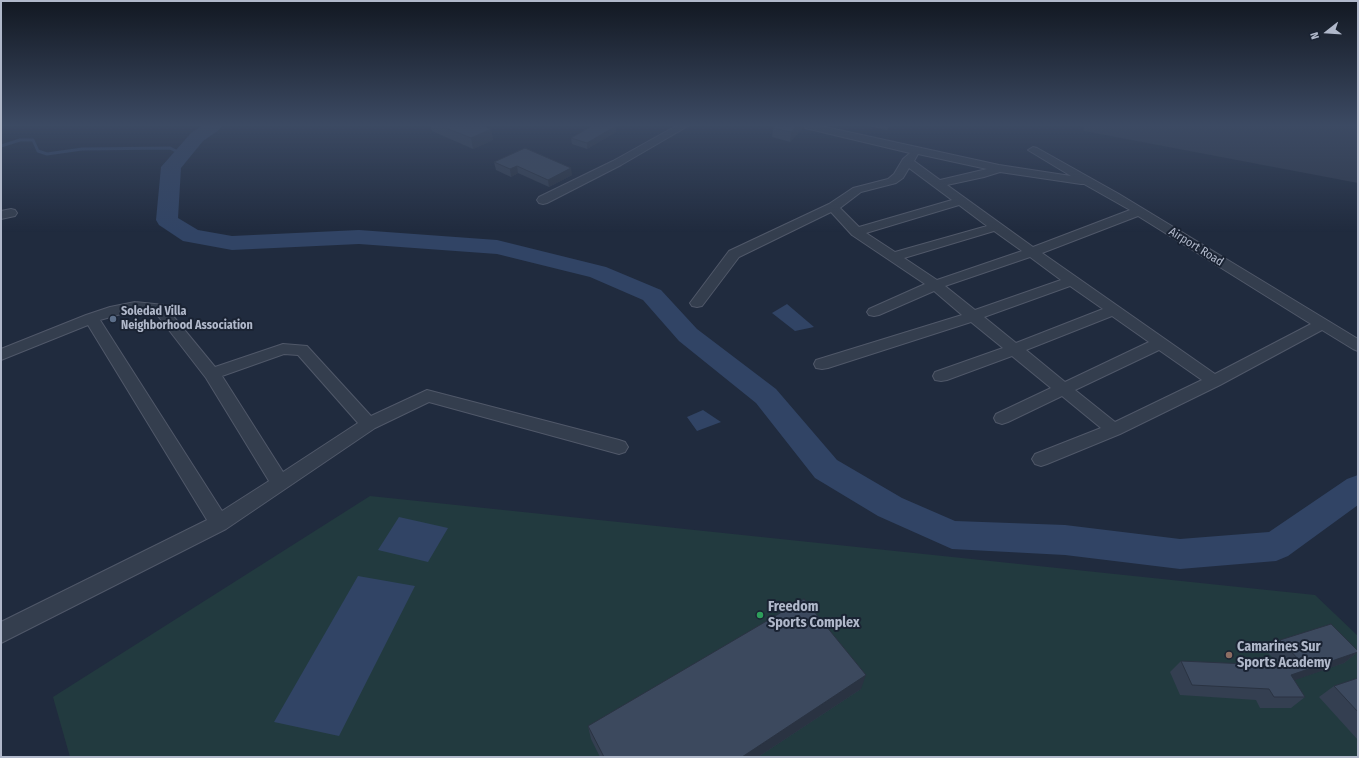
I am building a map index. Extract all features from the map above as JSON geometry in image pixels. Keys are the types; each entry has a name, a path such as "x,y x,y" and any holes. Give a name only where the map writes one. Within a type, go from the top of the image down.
{"street":[{"path":"543,200 620,161"},
{"path":"907,161 996,227 1214,381"},
{"path":"698,303 734,254 833,207 857,190 892,181 899,176 907,161"},
{"path":"967,161 1093,183"},
{"name":"Airport Road","path":"1054,161 1093,183 1358,346"},
{"path":"937,184 980,175 999,168"},
{"path":"856,232 960,201"},
{"path":"833,207 856,232 935,285 1114,430"},
{"path":"874,312 935,285 1033,252 1139,211"},
{"path":"894,257 996,227"},
{"path":"822,364 973,316 1073,280"},
{"path":"1,355 91,318 115,310 135,306 159,308 212,374 280,482"},
{"path":"941,376 1114,310"},
{"path":"91,318 219,523"},
{"path":"1041,459 1114,430 1214,381 1322,324"},
{"path":"1002,418 1160,343"},
{"path":"212,374 283,349 302,350 369,424"},
{"path":"1,633 219,523 369,424 427,396 619,447"}],"shaded area":[{"path":"1244,161 1358,161 1358,183"}],"green space":[{"name":"Freedom Sports Complex","path":"370,496 1315,595 1358,636 1358,757 70,757 53,697"}],"water":[{"path":"787,304 814,327 795,331 772,313"},
{"path":"703,410 721,422 697,431 687,417"},
{"path":"399,517 448,528 428,562 378,550"},
{"path":"358,576 415,586 339,736 274,722"}],"building":[{"path":"556,161 571,168 548,180 517,166 510,169 494,162"},
{"path":"804,599 866,675 742,757 604,757 588,726"},
{"path":"1331,624 1358,652 1291,675 1305,697 1274,697 1269,689 1192,685 1181,661 1247,664 1303,664 1280,640"},
{"path":"1358,678 1358,712 1334,686"}],"waterway":[{"path":"176,161 171,167 167,220 191,236 232,243 359,237 497,247 598,272 652,295 688,335 766,396 826,469 890,507 952,535 1065,540 1180,554 1276,546 1358,488"}],"place":[{"name":"Soledad Villa Neighborhood Association","path":"113,319"},
{"name":"Freedom Sports Complex","path":"760,615"},
{"name":"Camarines Sur Sports Academy","path":"1229,655"}]}
